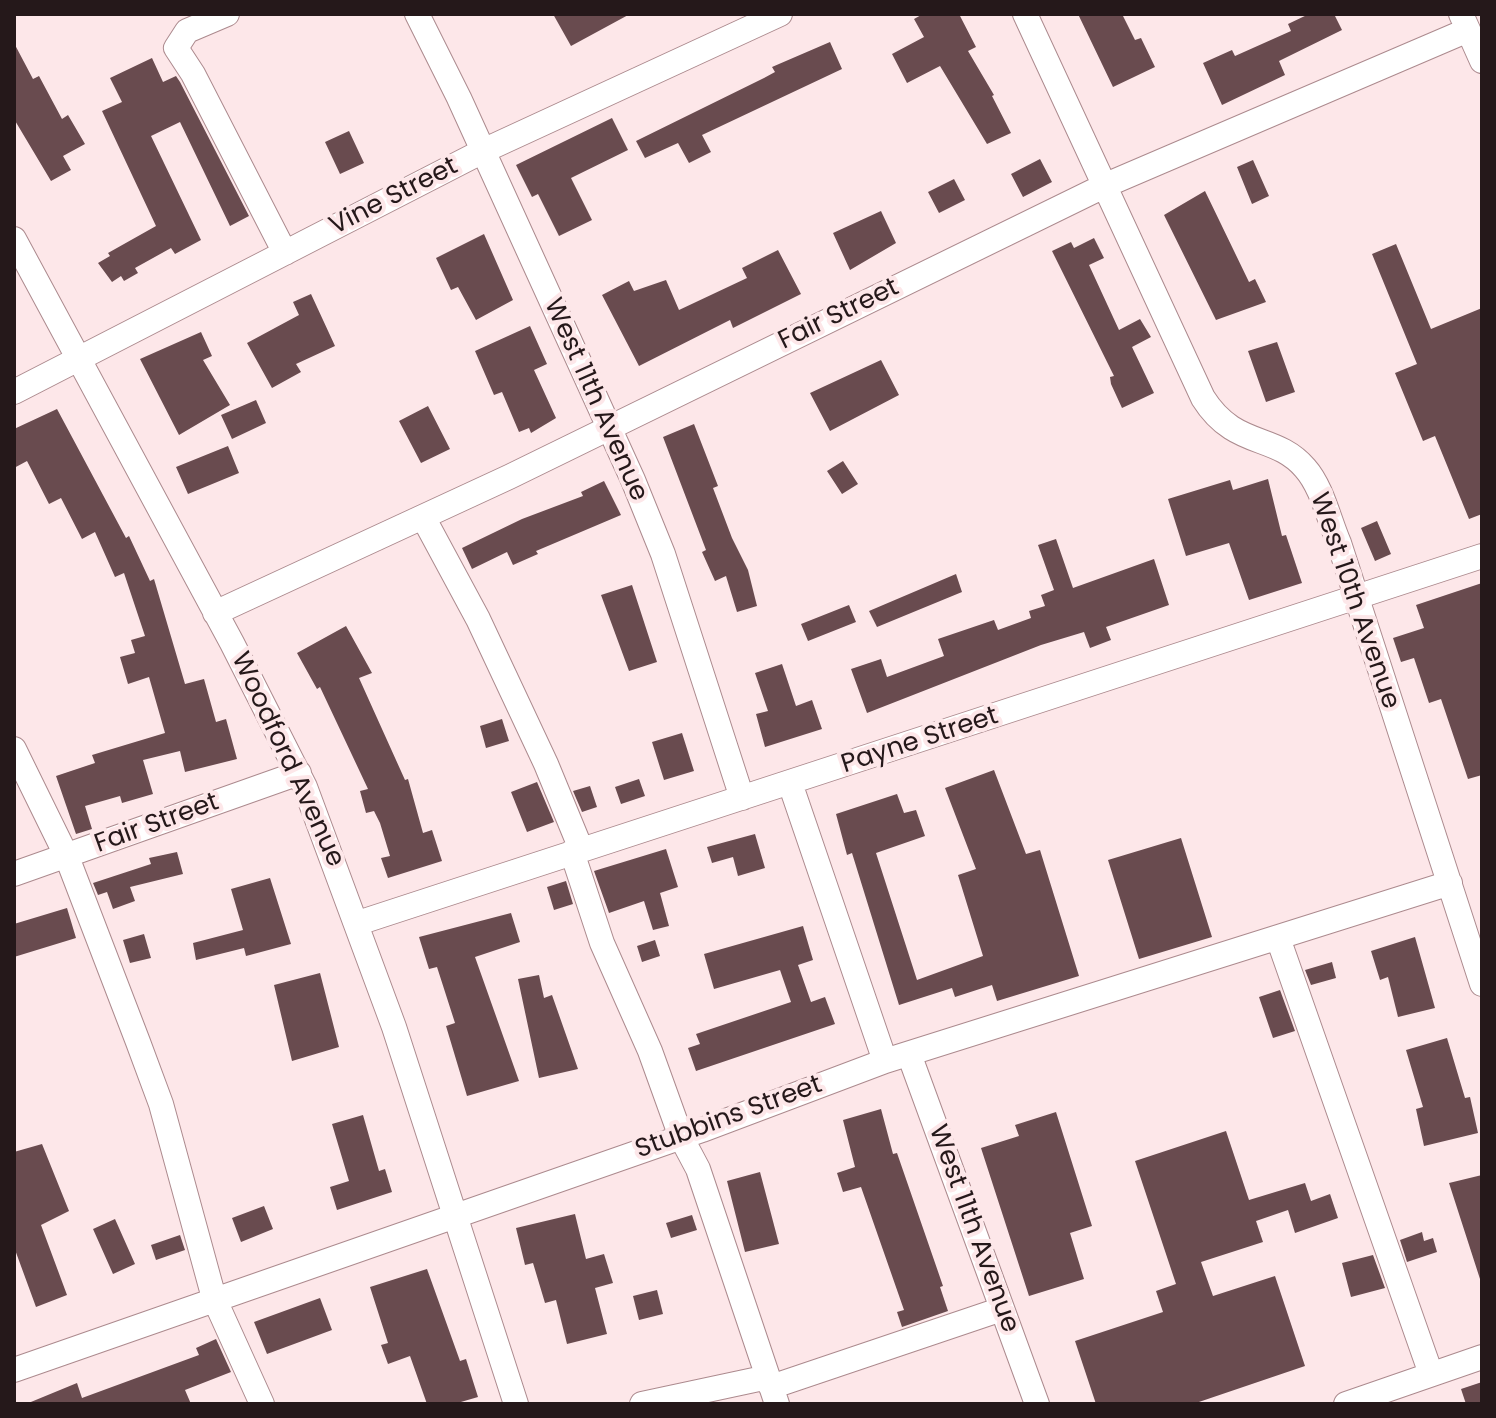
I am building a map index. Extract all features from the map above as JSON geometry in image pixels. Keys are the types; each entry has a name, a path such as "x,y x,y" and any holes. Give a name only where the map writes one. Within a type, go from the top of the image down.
{"street":[{"path":"227,14 187,31 176,48 193,74 285,253"},
{"name":"West 11th Avenue","path":"417,14 610,428 663,554 742,798"},
{"name":"Vine Street","path":"14,392 483,151 780,14"},
{"name":"West 10th Avenue","path":"1025,14 1203,398 1227,427 1285,452 1305,468 1339,543 1482,984"},
{"path":"1464,22 1482,61"},
{"name":"Fair Street","path":"215,613 610,428 1106,185 1464,22"},
{"name":"Woodford Avenue","path":"14,239 299,773 358,923 516,1404"},
{"path":"423,517 478,619 546,764 576,851 602,943 650,1051 681,1137 698,1169 772,1389"},
{"name":"Payne Street","path":"358,923 1482,556"},
{"path":"14,749 67,857 161,1104 214,1298 262,1404"},
{"name":"Fair Street","path":"14,874 299,773"},
{"name":"West 11th Avenue","path":"790,783 897,1058 1002,1309 1037,1404"},
{"name":"Stubbins Street","path":"14,1370 455,1213 681,1137 897,1058 1450,883"},
{"path":"1278,938 1431,1374"},
{"path":"642,1404 772,1389 1002,1309"},
{"path":"1346,1404 1482,1357"}],"building":[{"path":"553,14 630,14 571,46"},
{"path":"923,14 959,14 976,47 968,51 994,95 1011,133 987,144 940,66 907,83 892,54 924,37 914,19"},
{"path":"1078,14 1122,14 1135,40 1141,38 1155,67 1113,87"},
{"path":"1309,14 1334,14 1342,30 1279,61 1285,75 1222,105 1203,63 1232,50 1235,56 1291,31 1288,24"},
{"path":"830,42 842,69 702,135 711,152 689,163 678,143 645,158 636,141 764,78 775,72 772,67"},
{"path":"14,43 33,79 39,76 62,119 68,115 85,144 63,156 71,170 51,181 14,119"},
{"path":"152,58 163,82 176,76 180,82 249,216 230,226 180,122 151,136 201,240 175,254 171,248 135,268 138,273 124,281 121,276 112,282 98,263 110,256 108,253 156,226 102,111 122,102 110,78"},
{"path":"612,118 628,150 571,178 592,220 559,236 538,194 532,197 516,165"},
{"path":"349,131 364,163 340,174 325,142"},
{"path":"1040,159 1052,182 1023,197 1011,174"},
{"path":"1253,160 1269,196 1252,204 1237,167"},
{"path":"954,179 965,200 939,213 928,192"},
{"path":"1205,191 1249,282 1255,279 1266,302 1216,320 1164,215"},
{"path":"881,211 896,243 850,270 833,233"},
{"path":"484,234 513,300 476,320 458,287 451,290 436,258"},
{"path":"1094,238 1104,258 1089,265 1119,330 1140,319 1151,337 1132,347 1154,393 1122,408 1111,384 1110,377 1114,376 1052,251 1071,242 1074,248"},
{"path":"1396,244 1431,329 1482,308 1482,514 1469,519 1435,436 1423,441 1395,373 1417,364 1372,254"},
{"path":"778,250 801,294 733,328 730,320 639,366 602,295 629,281 634,291 666,280 679,310 747,278 742,268"},
{"path":"311,294 335,346 296,364 301,372 272,388 247,343 299,315 293,302"},
{"path":"530,326 547,364 534,370 556,418 531,433 529,428 519,432 502,392 494,395 475,351"},
{"path":"201,332 212,356 203,360 230,405 179,435 140,359"},
{"path":"1277,342 1295,392 1266,402 1248,351"},
{"path":"881,360 899,395 830,431 810,393"},
{"path":"256,400 266,423 232,439 221,415"},
{"path":"428,406 450,449 421,463 399,421"},
{"path":"57,409 126,538 129,536 150,581 154,579 185,684 204,679 216,722 226,719 237,759 185,772 180,751 143,760 153,794 122,803 120,796 85,806 92,829 76,834 56,776 95,763 92,755 165,733 149,677 128,684 120,657 135,653 131,640 145,636 124,573 115,577 95,532 82,539 61,498 49,504 27,461 14,468 14,429"},
{"path":"694,424 718,486 713,488 748,570 757,606 737,612 726,576 715,581 702,552 706,550 663,437"},
{"path":"228,446 239,473 188,494 176,467"},
{"path":"843,461 858,484 842,494 827,471"},
{"path":"1268,479 1282,536 1286,535 1302,583 1249,600 1229,543 1186,556 1168,499 1230,480 1233,490"},
{"path":"604,481 621,515 536,551 538,554 513,565 507,552 472,569 462,548 522,519 583,496 581,492"},
{"path":"1377,521 1391,554 1375,561 1361,528"},
{"path":"1056,539 1073,588 1154,559 1169,605 1106,627 1111,640 1090,648 1084,632 1041,645 867,713 851,669 881,659 887,677 944,656 938,639 994,620 998,630 1031,618 1029,611 1045,606 1041,595 1054,590 1038,545"},
{"path":"956,574 962,592 877,627 869,611"},
{"path":"1482,583 1482,775 1468,779 1441,699 1429,703 1414,658 1401,662 1393,638 1424,628 1416,605"},
{"path":"632,585 657,662 629,671 601,595"},
{"path":"849,605 856,622 808,641 801,624"},
{"path":"346,626 372,673 359,678 405,780 408,779 423,833 432,830 442,861 388,878 381,858 390,856 380,823 374,811 366,813 360,791 368,789 320,687 317,689 297,653"},
{"path":"782,664 796,706 812,700 822,729 765,747 756,714 768,711 755,673"},
{"path":"502,719 509,741 486,748 480,726"},
{"path":"682,733 694,771 664,780 652,742"},
{"path":"994,770 1026,854 1040,850 1079,976 997,1001 992,985 955,997 952,988 899,1005 852,853 847,855 836,814 897,794 904,813 916,810 925,836 876,853 917,980 983,956 958,875 976,869 945,788"},
{"path":"639,779 645,796 621,804 615,787"},
{"path":"537,782 554,822 527,832 511,792"},
{"path":"590,786 597,807 582,812 573,791"},
{"path":"755,834 765,868 738,876 733,857 712,863 707,847"},
{"path":"1181,838 1212,937 1139,959 1108,860"},
{"path":"666,849 678,887 660,893 669,926 653,930 644,901 609,913 594,871"},
{"path":"177,852 183,874 130,887 135,901 113,909 107,892 98,895 93,883 151,864 149,858"},
{"path":"270,878 291,944 246,956 244,948 196,960 193,943 243,930 231,889"},
{"path":"566,881 573,904 554,910 547,887"},
{"path":"67,908 76,938 14,957 14,924"},
{"path":"511,913 520,942 475,957 519,1081 467,1096 446,1026 455,1023 437,967 429,969 419,937"},
{"path":"803,926 813,960 798,965 811,1002 825,997 835,1024 696,1071 688,1048 700,1044 696,1034 791,1002 780,970 714,989 704,954"},
{"path":"144,934 151,958 130,963 123,940"},
{"path":"1415,937 1435,1008 1398,1017 1388,977 1380,980 1371,951"},
{"path":"655,940 660,956 642,962 637,946"},
{"path":"1332,962 1336,978 1311,985 1305,970"},
{"path":"320,973 339,1047 292,1061 274,985"},
{"path":"539,975 544,998 552,995 578,1069 539,1078 518,979"},
{"path":"1280,990 1295,1031 1273,1038 1259,997"},
{"path":"1447,1038 1465,1098 1470,1097 1478,1133 1424,1146 1416,1109 1423,1107 1406,1050"},
{"path":"881,1109 893,1154 897,1153 943,1286 940,1287 948,1311 902,1327 897,1312 904,1310 861,1187 843,1192 837,1173 855,1167 843,1120"},
{"path":"1056,1112 1092,1226 1070,1233 1084,1279 1029,1296 981,1148 1019,1136 1015,1125"},
{"path":"363,1115 379,1171 385,1169 392,1192 337,1210 330,1187 349,1181 332,1124"},
{"path":"1226,1131 1249,1200 1305,1183 1311,1201 1330,1194 1338,1218 1295,1233 1288,1210 1256,1221 1263,1242 1201,1262 1213,1296 1275,1276 1305,1366 1193,1404 1096,1404 1075,1341 1163,1312 1156,1291 1176,1284 1135,1161"},
{"path":"42,1144 69,1211 41,1225 67,1295 36,1307 14,1247 14,1152"},
{"path":"760,1172 779,1244 745,1252 727,1181"},
{"path":"1482,1175 1482,1279 1480,1279 1449,1183"},
{"path":"264,1206 273,1229 241,1242 232,1218"},
{"path":"575,1214 586,1259 604,1254 613,1283 595,1288 607,1334 567,1344 556,1300 545,1303 533,1263 525,1265 516,1228"},
{"path":"692,1215 697,1230 671,1238 666,1223"},
{"path":"115,1219 135,1264 113,1274 93,1229"},
{"path":"1422,1232 1424,1241 1433,1238 1437,1252 1407,1262 1400,1240"},
{"path":"180,1235 185,1250 156,1260 151,1245"},
{"path":"1373,1255 1385,1288 1351,1297 1342,1263"},
{"path":"427,1269 460,1361 466,1359 478,1397 454,1404 427,1404 410,1356 388,1364 381,1345 388,1343 370,1287"},
{"path":"657,1290 663,1314 639,1320 633,1296"},
{"path":"320,1298 332,1330 267,1354 254,1322"},
{"path":"216,1339 231,1372 185,1390 191,1404 26,1404 77,1383 82,1398 199,1355 196,1348"},
{"path":"1482,1382 1482,1404 1466,1404 1461,1389"}]}
